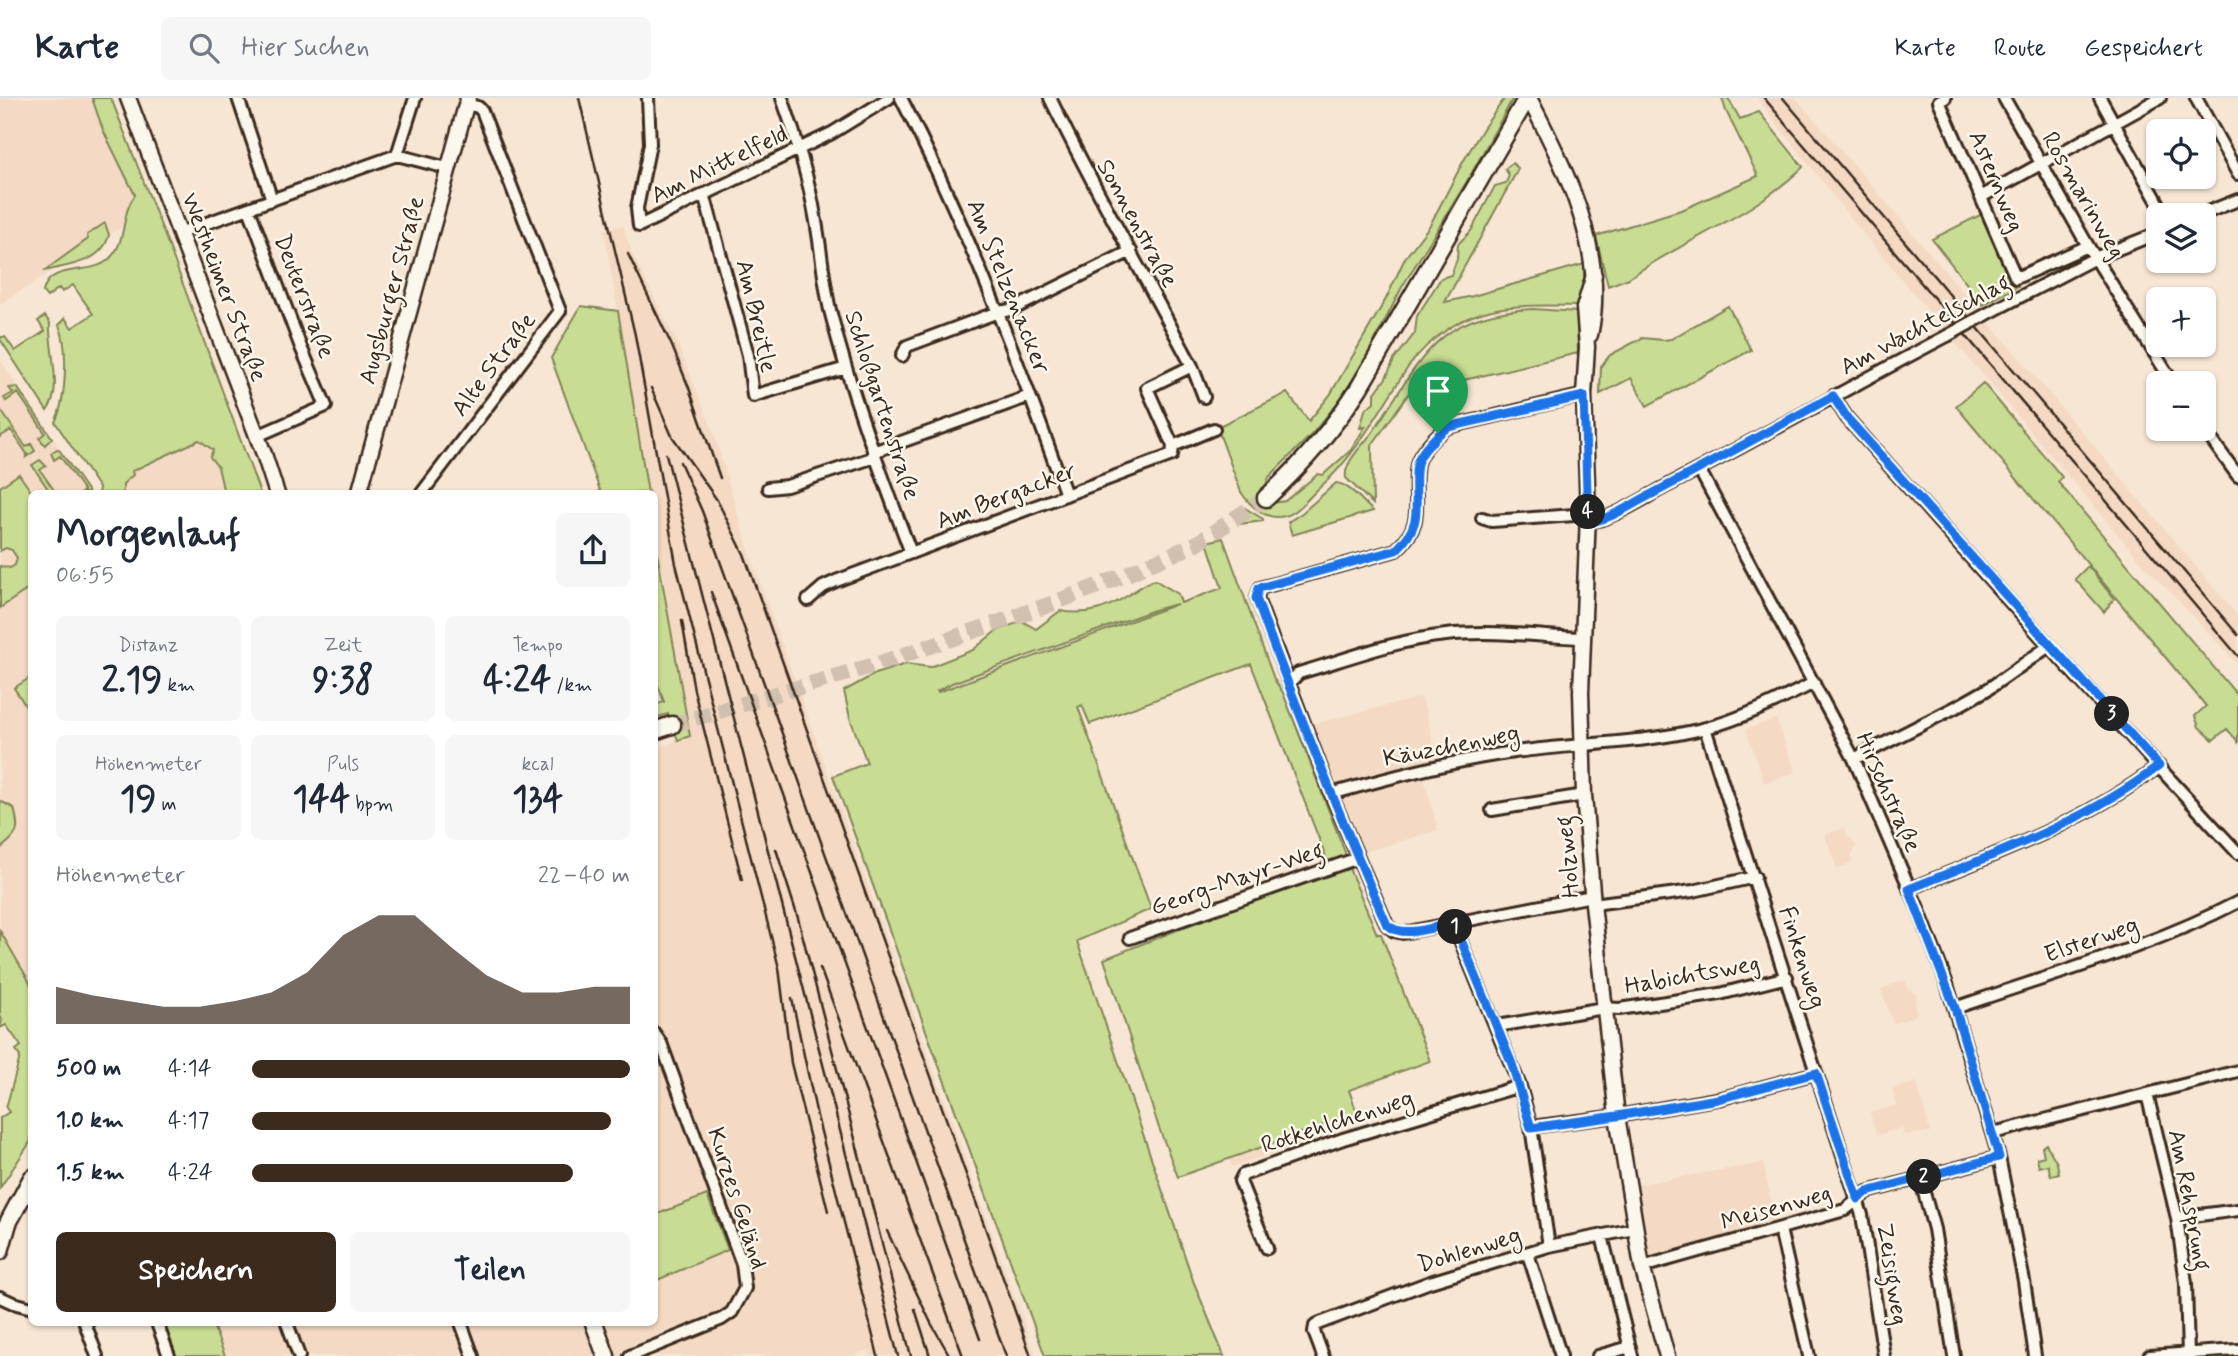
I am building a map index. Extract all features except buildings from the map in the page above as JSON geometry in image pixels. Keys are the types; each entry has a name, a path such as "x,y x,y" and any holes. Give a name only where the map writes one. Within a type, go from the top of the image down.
{"main road":[{"path":"1266,498 1329,432 1359,388 1528,98"},
{"path":"658,730 672,725"},
{"path":"0,1251 4,1228 28,1185"},
{"path":"595,1326 606,1356"}],"street":[{"name":"Westheimer Straße","path":"128,98 276,490"},
{"name":"Deuterstraße","path":"238,98 272,200"},
{"path":"397,155 415,98"},
{"name":"Am Mittelfeld","path":"648,98 650,144 637,208 639,226 831,133 889,98"},
{"path":"782,98 800,148"},
{"name":"Am Stelzenacker","path":"901,98 968,237 1031,396 1066,495"},
{"name":"Sonnenstraße","path":"1050,98 1094,187 1192,366 1204,397"},
{"name":"Holzweg","path":"1528,98 1545,129 1577,205 1593,269 1584,308 1587,347 1584,396 1588,518 1581,638 1584,795 1617,1116 1634,1229 1667,1356"},
{"name":"Rosmarinweg","path":"2004,98 2095,258 2166,371"},
{"path":"2100,98 2158,203"},
{"path":"1981,197 2161,98"},
{"path":"2196,98 2238,174"},
{"name":"Asternweg","path":"1942,99 2016,278 2088,246"},
{"name":"Augsburger Straße","path":"360,490 467,101"},
{"name":"Alte Straße","path":"424,490 561,311 482,111 467,101"},
{"name":"Schloßgartenstraße","path":"800,148 816,216 822,268 846,368 911,553"},
{"path":"179,233 397,155 447,168"},
{"name":"Am Breitle","path":"704,194 748,355 753,396 846,368"},
{"path":"2216,209 2238,200"},
{"name":"Deuterstraße","path":"249,209 326,406 257,436"},
{"name":"Am Wachtelschlag","path":"1482,518 1492,521 1606,517 2095,258 2146,238"},
{"path":"902,356 907,346 998,312 1011,310 1131,251"},
{"path":"1173,446 1147,388 1192,366"},
{"path":"768,488 787,486 1031,396"},
{"path":"1584,396 1448,427 1438,433 1417,461 1417,515 1413,530 1406,541 1396,550 1259,588 1256,598 1358,859 1387,925 1394,930 1403,933 1593,900 1693,891 1755,877"},
{"path":"1833,396 1847,418 2012,601 2049,646 2238,853"},
{"name":"Am Bergacker","path":"808,600 830,584 1172,455 1173,446 1214,429"},
{"path":"2212,441 2238,476"},
{"name":"Hirschstraße","path":"1699,469 1854,759 1909,889 1955,1008 1999,1157 2024,1281 2035,1356"},
{"path":"1289,683 1297,674 1410,640 1471,633 1581,638"},
{"path":"1854,759 1968,701 2049,646"},
{"name":"Käuzchenweg","path":"1331,794 1462,760 1655,737 1705,728 1767,707 1814,683"},
{"name":"Finkenweg","path":"1705,728 1858,1199"},
{"path":"1909,889 2046,832 2095,808 2159,766"},
{"path":"1492,810 1584,795"},
{"name":"Georg-Mayr-Weg","path":"1130,938 1358,859"},
{"name":"Elsterweg","path":"1955,1008 2147,942 2199,922 2238,902"},
{"path":"1454,923 1520,1086 1531,1128 1549,1246"},
{"name":"Habichtsweg","path":"1497,1026 1604,1008 1619,1009 1720,994 1787,977"},
{"name":"Kurzes Geländ","path":"630,1356 722,1320 732,1312 746,1288 742,1264 658,1039"},
{"path":"1993,1133 2238,1071"},
{"path":"1531,1128 1718,1099 1816,1073"},
{"name":"Rotkehlchenweg","path":"1267,1248 1240,1181 1243,1175 1355,1135 1520,1086"},
{"name":"Am Rehsprung","path":"2147,1094 2177,1218 2186,1283 2188,1354"},
{"name":"Meisenweg","path":"1642,1267 1845,1210 1867,1192 1999,1157"},
{"path":"1920,1178 1934,1229 1954,1356"},
{"name":"Zeisigweg","path":"1858,1199 1884,1356"},
{"path":"2177,1218 2238,1210"},
{"name":"Dohlenweg","path":"1323,1356 1314,1332 1315,1326 1320,1323 1430,1282 1549,1246 1634,1229"},
{"path":"1780,1229 1809,1356"},
{"path":"1598,1356 1631,1351 1602,1236"},
{"path":"1528,1254 1561,1356"},
{"path":"0,1297 28,1307"},
{"path":"86,1326 97,1356"},
{"path":"158,1326 169,1356"},
{"path":"288,1326 299,1356"},
{"path":"462,1326 473,1356"},
{"path":"2149,1356 2238,1350"}],"shaded area":[{"path":"0,98 111,98 155,210 109,235 0,304"},
{"path":"1757,98 1796,98 1976,307 2238,616 2238,664 2143,564 1856,225"},
{"path":"623,225 632,254 677,342 713,431 751,557 1036,1356 871,1356 869,1350 853,1356 225,1356 213,1326 658,1326 658,748 690,735 658,553 658,490 647,490 604,230"},
{"path":"0,360 87,490 28,490 28,1057 0,1011"},
{"path":"199,440 214,450 210,457 218,467 223,490 106,490 107,485"},
{"path":"1422,697 1437,758 1420,763 1438,830 1362,853 1312,724"},
{"path":"1776,719 1796,772 1764,783 1746,729"},
{"path":"1844,828 1857,846 1851,855 1853,862 1837,869 1825,835"},
{"path":"1905,980 1908,988 1916,994 1917,1015 1893,1024 1881,989"},
{"path":"1917,1082 1930,1132 1904,1135 1902,1128 1877,1135 1870,1113 1896,1105 1892,1089"},
{"path":"1357,1113 1360,1121 1232,1167 1229,1160"},
{"path":"1763,1163 1777,1227 1648,1259 1634,1185"}],"green space":[{"path":"92,98 111,98 259,490 223,490 218,467 210,457 213,450 199,440 132,471 133,475 123,484 123,490 99,490 55,422 62,401 65,374 64,346 59,325 65,318 72,328 93,314 73,285 62,292 59,288 47,297 43,292 47,283 61,273 91,268 108,260 119,245 127,211 135,195 103,130"},
{"path":"1505,98 1513,98 1469,178 1402,287 1366,358 1340,400 1313,433 1269,477 1264,490 1266,498 1273,503 1285,501 1318,474 1323,475 1351,450 1365,427 1360,428 1365,410 1375,401 1375,393 1394,360 1415,333 1417,316 1441,278 1451,275 1457,259 1458,244 1471,231 1495,186 1506,183 1509,175 1505,169 1512,163 1518,168 1517,171 1445,302 1584,264 1584,285 1577,306 1510,307 1478,314 1448,329 1413,361 1356,447 1331,477 1302,505 1290,514 1278,517 1259,511 1241,492 1217,427 1287,393 1309,421 1330,395 1386,299 1405,258 1430,225 1464,160"},
{"path":"1722,98 1728,98 1740,119 1759,112 1803,167 1763,200 1629,278 1608,286 1596,236 1684,209 1758,176"},
{"path":"1984,213 2018,286 1983,305 1932,239"},
{"path":"105,223 109,235 99,252 83,261 44,271 88,239 87,235"},
{"path":"581,306 618,311 648,490 600,490 551,358"},
{"path":"1728,306 1751,350 1647,406 1631,378 1600,394 1601,366 1610,355 1642,338 1671,339"},
{"path":"1533,309 1577,312 1578,353 1409,393 1372,445 1373,504 1346,478 1346,472 1354,454 1372,433 1418,364 1433,346 1451,331 1473,320 1499,313"},
{"path":"45,316 50,323 55,380 52,402 47,411 0,339 5,337 15,351 45,331 38,321"},
{"path":"1983,383 2062,477 2058,482 2238,696 2238,742 2227,729 2213,740 2199,727 2195,716 2206,706 1956,406"},
{"path":"17,387 52,438 45,445 39,438 45,433 18,393 6,401 4,398 13,393 9,388"},
{"path":"0,409 26,447 31,444 35,451 26,457 27,454 11,430 0,437"},
{"path":"57,449 60,451 87,490 83,490 60,456 54,460 51,453"},
{"path":"40,460 46,466 40,470 54,490 46,490 32,465"},
{"path":"19,474 30,490 28,589 0,608 0,566 10,568 15,565 17,558 12,550 6,548 0,551 0,487"},
{"path":"1336,483 1351,490 1373,511 1292,535 1288,522"},
{"path":"1245,508 1263,519 1263,521 1239,524"},
{"path":"1223,538 1274,679 1283,693 1346,855 1328,862 1251,664 1090,724 1082,705 1078,707 1151,909 1077,941 1194,1283 1224,1356 1045,1356 833,776 867,763 850,718 844,691 875,674 906,664 930,667 973,650 996,631 1022,621 1036,629 1060,611 1080,613 1105,607 1155,580 1178,594 1181,603 1222,588 1207,542","holes":["1177,604 938,692 952,683"]},
{"path":"658,558 690,736 678,740 668,714 658,717 658,704 664,702 658,685"},
{"path":"2088,566 2114,599 2104,612 2075,579"},
{"path":"28,679 28,709 14,688"},
{"path":"0,801 14,808 17,827 11,839 0,849"},
{"path":"1348,866 1377,934 1381,934 1430,1061 1349,1090 1357,1113 1178,1177 1159,1128 1104,959"},
{"path":"0,931 28,979 28,1146 0,1188 0,1118 9,1112 6,1108 20,1057 16,1050 21,1046 6,1025 0,1028"},
{"path":"2046,1144 2057,1163 2059,1174 2051,1176 2048,1165 2039,1167 2037,1158 2044,1156 2042,1147"},
{"path":"707,1195 728,1250 658,1280 658,1214"},
{"path":"165,1326 213,1326 225,1356 176,1356"}],"tunnel":[{"path":"672,725 878,664 1043,607 1196,544 1266,498"}],"railway":[{"path":"579,98 635,335 676,564 779,968 791,1063 828,1211"},
{"path":"1764,98 2238,656"},
{"path":"1783,98 2238,635"},
{"path":"628,254 672,346 720,478"},
{"path":"651,388 672,436 717,500 744,554 1031,1356"},
{"path":"666,454 898,1356"},
{"path":"680,462 702,511 1006,1356"},
{"path":"711,592 980,1339"},
{"path":"682,621 694,690 742,880"},
{"path":"776,849 798,918 911,1356"},
{"path":"820,968 963,1356"},
{"path":"792,999 817,1116 878,1356"},
{"path":"887,1231 931,1323 950,1356"},
{"path":"915,1309 930,1356"}],"route":[{"path":"1584,396 1588,522 1597,521 1699,469 1833,396 1847,418 2159,766 2095,808 2046,832 1909,889 1947,984 1999,1157 1867,1192 1858,1199 1816,1073 1718,1099 1531,1128 1512,1064 1454,923 1403,933 1387,925 1331,794 1256,598 1259,588 1396,550 1406,541 1413,530 1417,515 1417,461 1438,433 1448,427 1584,396"}]}
